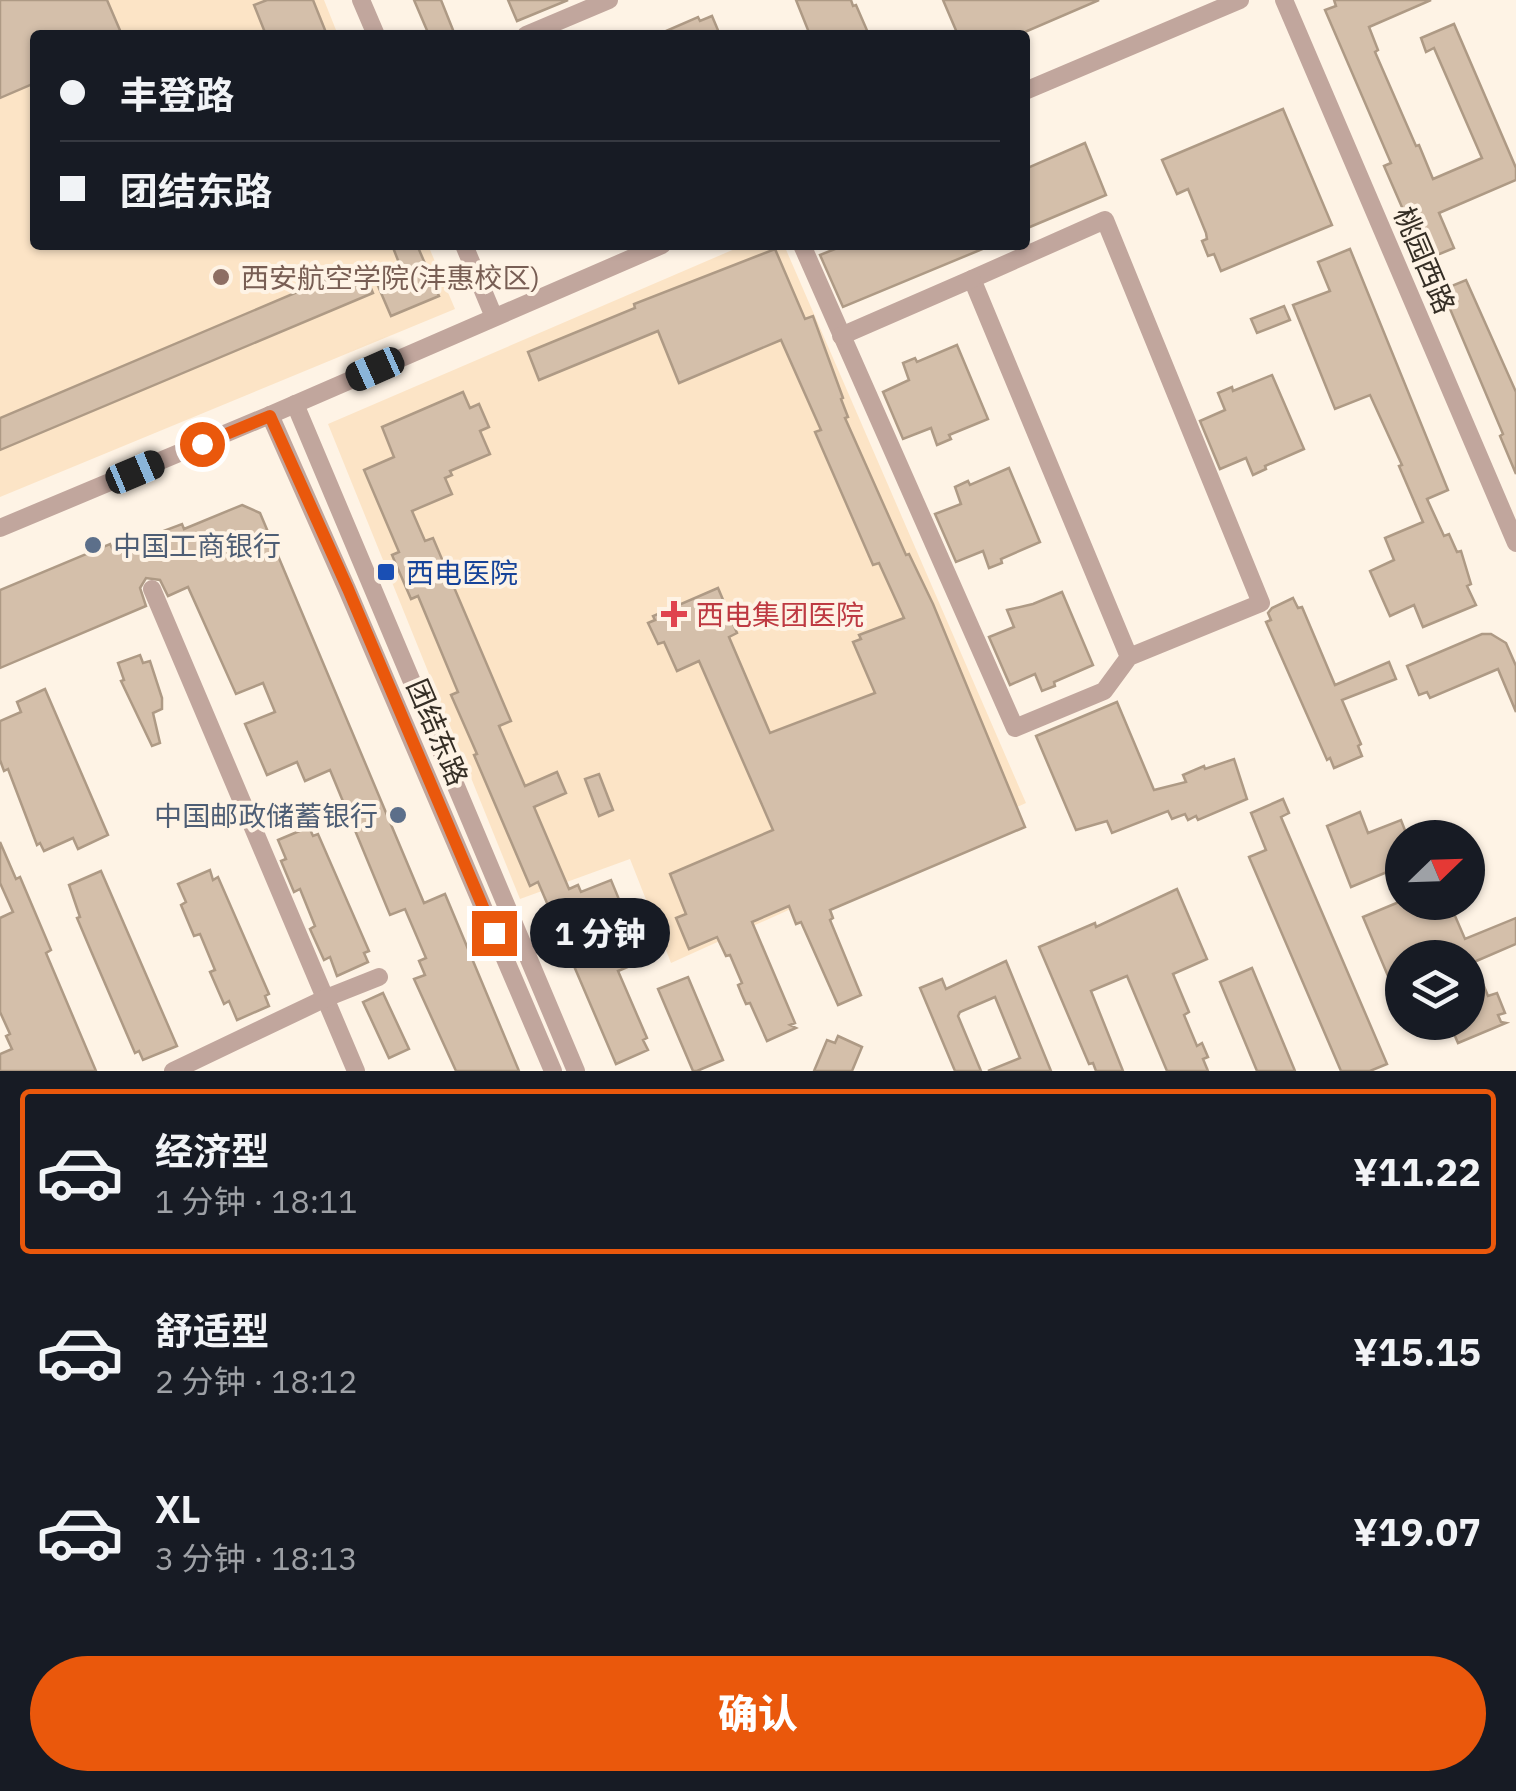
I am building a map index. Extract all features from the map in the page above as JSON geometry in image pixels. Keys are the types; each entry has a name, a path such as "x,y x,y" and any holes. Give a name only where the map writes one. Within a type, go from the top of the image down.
{"street":[{"path":"361,0 374,30"},
{"path":"538,30 609,0"},
{"path":"1030,89 1240,0"},
{"name":"桃园西路","path":"1284,0 1516,542"},
{"path":"804,250 841,336 1015,728 1104,691 1129,657 1262,603 1105,220 841,336"},
{"path":"466,250 494,317"},
{"path":"0,528 270,416 650,250"},
{"path":"972,279 1129,657"},
{"path":"295,404 576,1071"},
{"name":"团结东路","path":"270,416 553,1071"},
{"path":"152,589 356,1071"},
{"path":"173,1071 379,977"}],"shaded area":[{"name":"西安航空学院(沣惠校区)","path":"0,0 324,0 336,30 30,30 30,250 430,250 455,309 0,497"},
{"name":"西电集团医院","path":"732,250 786,250 1026,803 671,963 630,859 520,899 328,424"}],"building":[{"path":"0,0 107,0 120,30 30,30 30,85 0,98"},
{"path":"267,0 313,0 325,30 264,30 254,5"},
{"path":"414,0 441,0 453,30 427,30"},
{"path":"508,0 568,0 517,21"},
{"path":"796,0 851,0 867,30 808,30"},
{"path":"943,0 1099,0 1030,30 956,30"},
{"path":"1334,0 1431,0 1369,27 1378,50 1375,52 1433,179 1482,158 1434,48 1426,52 1421,38 1454,24 1516,168 1516,180 1439,213 1454,248 1425,260 1384,166 1391,163 1325,10 1336,6"},
{"path":"712,16 718,30 668,30 698,17 700,21"},
{"path":"1283,109 1332,225 1221,271 1214,254 1208,256 1202,241 1207,239 1206,233 1188,189 1177,194 1162,160"},
{"path":"1085,143 1106,195 1030,227 1030,167"},
{"path":"1350,249 1448,490 1427,499 1444,536 1449,534 1457,552 1461,551 1471,584 1467,586 1476,605 1423,627 1414,605 1390,616 1370,571 1394,560 1385,538 1423,522 1399,466 1402,465 1370,395 1335,409 1293,305 1330,291 1318,262"},
{"path":"394,250 419,250 439,296 391,316 375,279 401,268"},
{"path":"775,250 805,319 813,316 843,398 848,417 845,418 906,555 909,554 933,604 1025,827 830,910 830,920 861,995 838,1005 801,922 796,924 789,906 752,922 795,1023 790,1025 796,1028 767,1041 750,1003 746,1004 742,995 738,985 742,983 730,955 726,956 717,937 689,949 676,918 686,914 670,874 773,830 699,661 677,671 664,642 658,644 648,623 655,620 653,616 718,588 737,633 729,637 770,733 875,693 853,642 861,639 859,635 904,618 879,563 873,565 815,432 821,430 781,340 679,383 658,331 539,380 528,352 635,308 634,304"},
{"path":"832,250 980,250 843,307 820,255"},
{"path":"361,265 373,293 0,450 0,418"},
{"path":"1466,280 1516,392 1516,474 1442,290"},
{"path":"1284,306 1290,320 1257,333 1251,319"},
{"path":"957,345 988,419 949,435 951,439 937,445 931,428 903,439 883,392 909,380 903,363 915,358 917,362"},
{"path":"1272,375 1304,449 1253,475 1246,458 1220,469 1200,421 1225,410 1218,393"},
{"path":"463,392 470,408 479,404 489,427 480,431 490,454 450,471 452,475 445,478 452,494 412,511 425,541 433,538 511,721 499,726 525,786 557,772 566,793 534,807 569,889 578,885 581,892 611,880 644,960 618,971 647,1038 643,1040 648,1050 616,1064 538,882 530,886 474,755 477,754 451,695 458,692 418,596 411,599 392,555 399,552 364,470 394,457 382,427"},
{"path":"1009,468 1040,542 989,568 983,551 956,562 935,514 961,504 955,487 968,481 970,485"},
{"path":"242,505 260,513 424,903 445,894 519,1071 456,1071 414,979 425,975 419,961 426,958 405,909 390,915 330,770 305,781 297,762 267,775 245,724 275,712 263,683 236,694 188,587 168,596 160,580 146,578 140,588 146,606 0,668 0,590 110,544 113,550 182,524 184,529"},
{"path":"1062,592 1093,665 1042,691 1035,674 1010,685 989,637 1014,627 1007,610"},
{"path":"1293,598 1298,608 1302,607 1335,685 1389,662 1396,679 1342,700 1361,744 1358,746 1362,756 1334,768 1266,622 1271,620 1268,613 1272,608"},
{"path":"1482,634 1491,634 1506,643 1516,666 1516,712 1498,669 1430,698 1427,692 1419,695 1407,666"},
{"path":"140,655 143,663 150,661 162,698 162,709 153,713 160,743 152,746 121,681 124,680 118,663"},
{"path":"45,689 108,835 78,849 73,838 44,851 40,843 37,845 8,769 4,771 0,760 0,721 21,712 17,702"},
{"path":"1117,702 1154,790 1186,782 1183,775 1204,766 1205,769 1234,759 1247,799 1198,820 1196,816 1188,820 1185,814 1172,819 1168,811 1112,833 1107,821 1076,830 1036,736"},
{"path":"599,774 613,810 599,816 585,779"},
{"path":"1283,799 1289,813 1281,817 1387,1064 1370,1071 1341,1071 1249,857 1266,850 1251,813"},
{"path":"1360,812 1368,833 1385,826 1385,873 1351,887 1327,826"},
{"path":"309,827 313,836 318,834 369,951 364,953 368,962 337,976 330,957 324,960 310,929 315,926 300,889 294,892 281,861 286,859 278,840"},
{"path":"0,842 16,879 20,877 51,950 46,953 96,1071 0,1071 0,1054 12,1049 0,1012 0,918 13,912 0,883"},
{"path":"210,870 213,880 218,877 269,994 265,996 269,1006 237,1020 229,1001 224,1004 200,934 194,936 181,905 186,902 178,884"},
{"path":"101,871 177,1046 143,1060 139,1051 135,1053 77,918 80,917 69,885"},
{"path":"1177,889 1207,959 1173,974 1189,1012 1184,1015 1197,1046 1202,1043 1208,1057 1203,1059 1208,1071 1167,1071 1127,976 1091,991 1123,1071 1096,1071 1093,1063 1089,1064 1039,947 1095,923 1096,927"},
{"path":"1385,908 1385,920 1457,920 1465,939 1516,918 1516,944 1485,957 1485,940 1385,940 1385,969 1363,917"},
{"path":"1006,961 1051,1071 988,1071 1020,1058 995,997 960,1012 958,1016 981,1071 955,1071 920,988 942,979 946,989"},
{"path":"1252,968 1295,1071 1257,1071 1220,982"},
{"path":"688,977 723,1060 697,1071 693,1071 658,989"},
{"path":"1485,989 1488,996 1497,993 1505,1013 1498,1015 1506,1023 1485,1032"},
{"path":"383,993 409,1049 389,1058 363,1002"},
{"path":"838,1036 862,1047 852,1071 814,1071 827,1040 835,1043"}],"place":[{"name":"西安航空学院(沣惠校区)","path":"221,277"},
{"name":"中国工商银行","path":"93,545"},
{"name":"西电医院","path":"386,572"},
{"name":"西电集团医院","path":"674,614"},
{"name":"中国邮政储蓄银行","path":"398,815"}],"route":[{"path":"202,444 270,416 494,933"}]}
